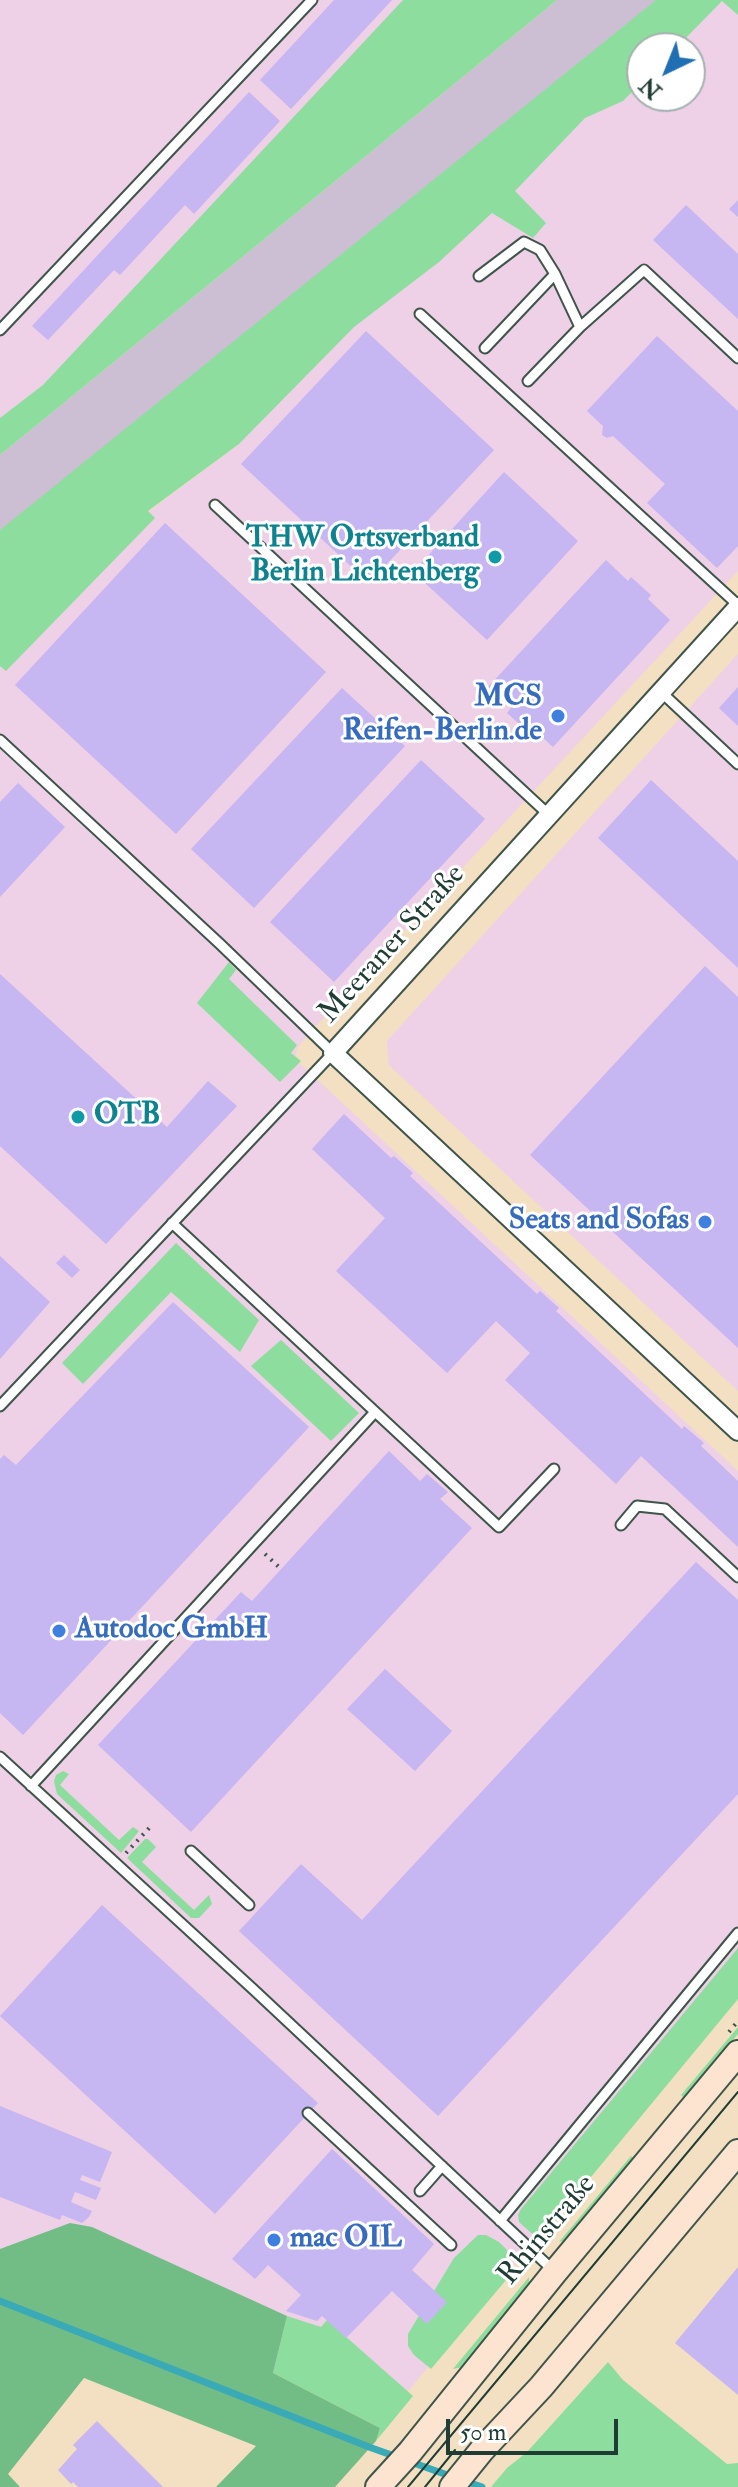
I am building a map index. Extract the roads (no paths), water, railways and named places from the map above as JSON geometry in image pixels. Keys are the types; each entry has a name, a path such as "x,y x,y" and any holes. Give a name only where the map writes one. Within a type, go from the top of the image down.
{"main road":[{"name":"Rhinstraße","path":"385,2478 410,2452 738,2053"},
{"path":"459,2479 541,2387 738,2152"}],"street":[{"name":"Meeraner Straße","path":"738,606 333,1053 738,1431"}],"lane":[{"path":"1,326 312,0"},
{"path":"479,276 524,242 540,250 580,327"},
{"path":"528,381 580,327 644,270 738,358"},
{"path":"485,348 555,274"},
{"path":"420,314 738,606"},
{"path":"215,505 549,815"},
{"path":"660,691 738,764"},
{"path":"0,740 333,1053 0,1406"},
{"path":"172,1223 499,1527 554,1469"},
{"path":"31,1786 375,1412"},
{"path":"621,1525 637,1506 665,1509 738,1577"},
{"path":"0,1757 555,2272"},
{"path":"191,1851 249,1905"},
{"path":"500,2221 738,1933"},
{"path":"308,2113 451,2245"},
{"path":"420,2191 442,2166"}],"waterway":[{"path":"0,2301 369,2447 453,2477"},
{"path":"465,2481 482,2487"}],"tram line":[{"path":"408,2487 738,2092"},
{"path":"425,2487 455,2450"}],"place":[{"name":"THW Ortsverband Berlin Lichtenberg","path":"495,557"},
{"name":"MCS Reifen-Berlin.de","path":"558,716"},
{"name":"OTB","path":"78,1117"},
{"name":"Seats and Sofas","path":"705,1222"},
{"name":"Autodoc GmbH","path":"59,1631"},
{"name":"mac OIL","path":"274,2240"}]}
